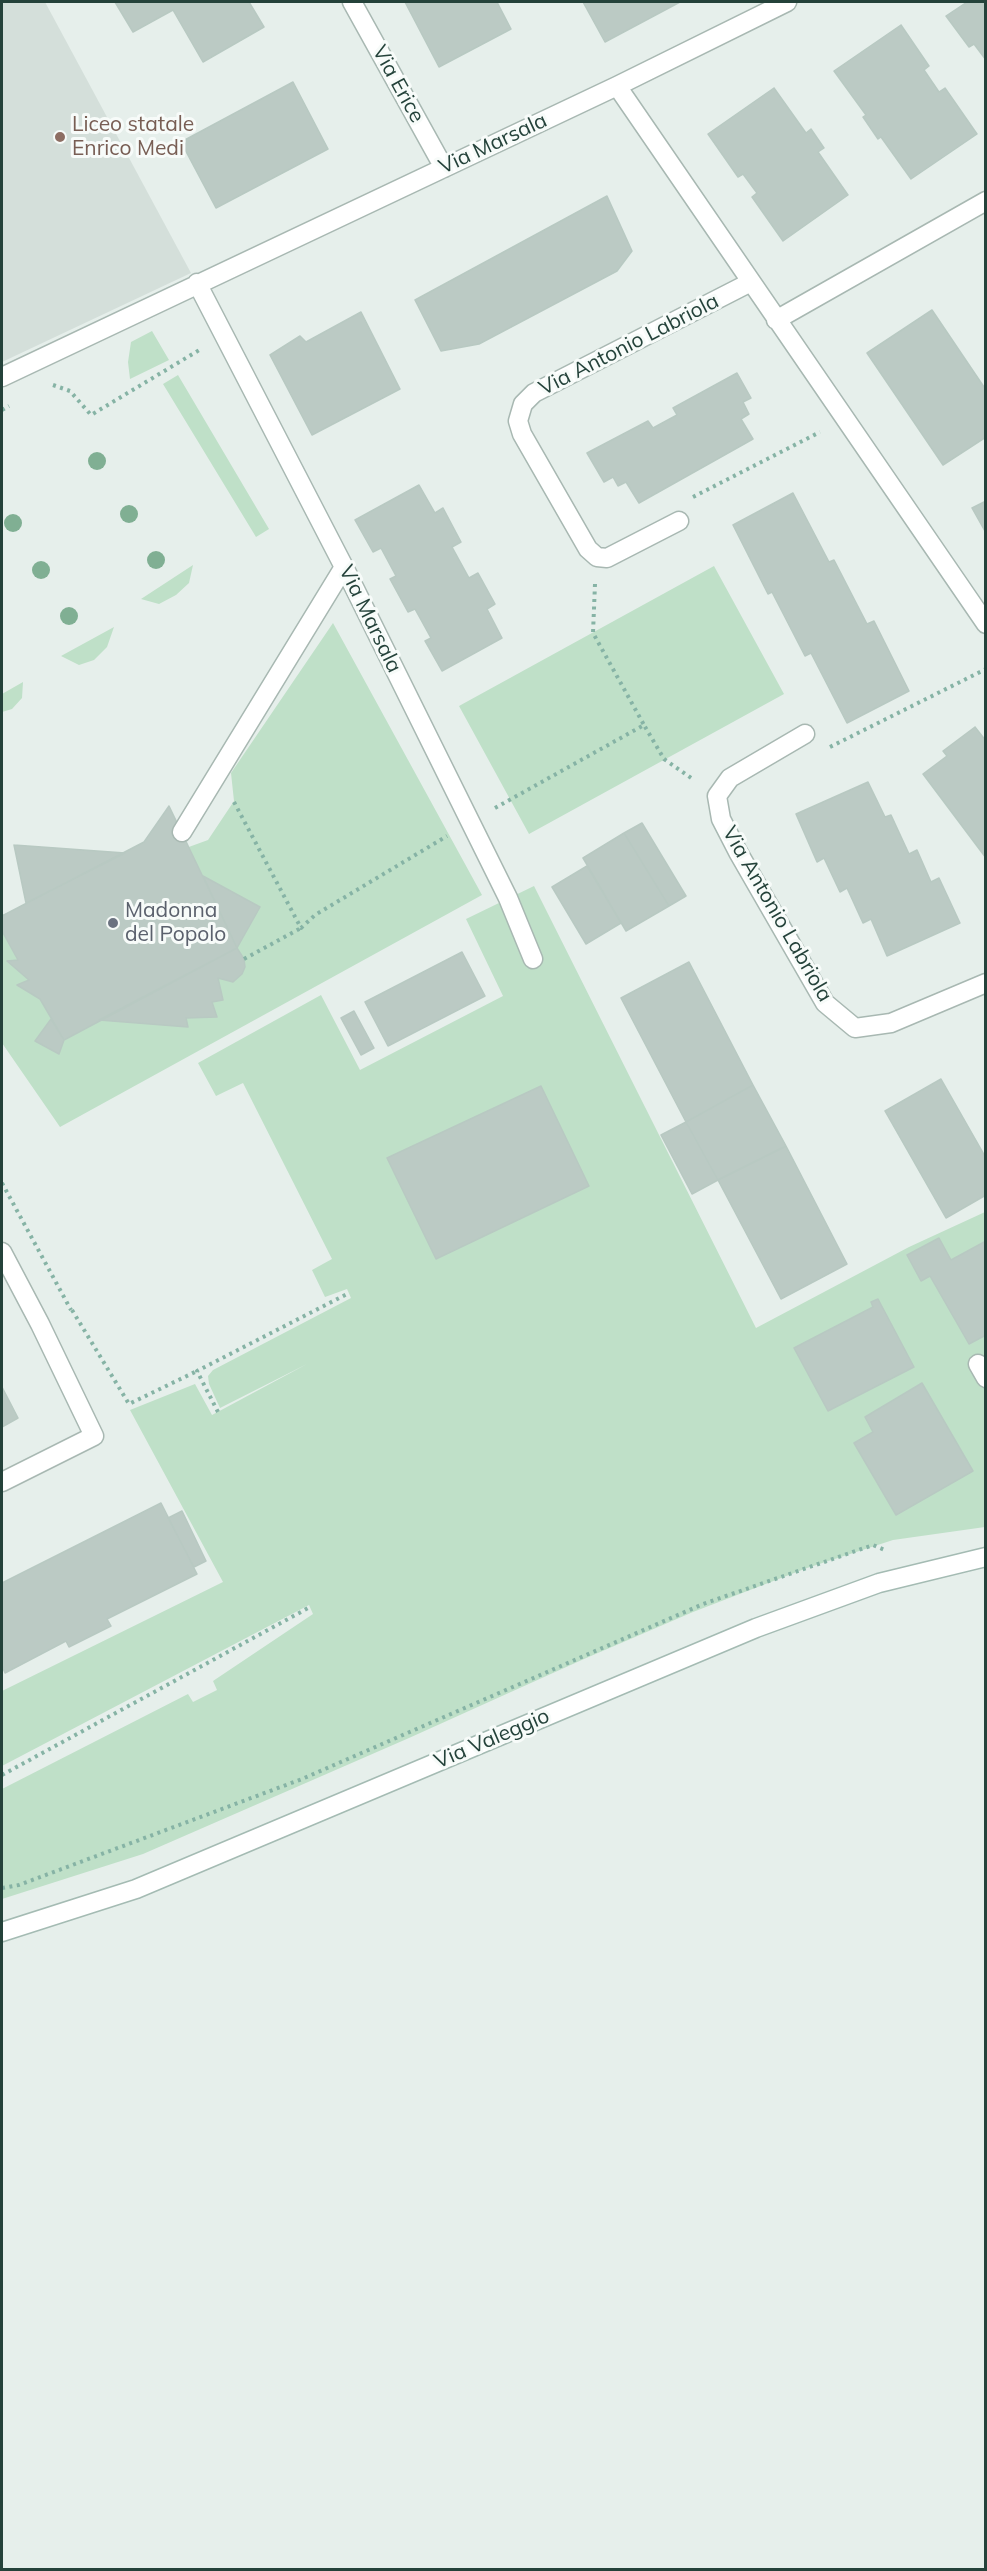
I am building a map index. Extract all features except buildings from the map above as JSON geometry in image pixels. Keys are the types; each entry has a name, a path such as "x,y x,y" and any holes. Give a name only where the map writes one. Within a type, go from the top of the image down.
{"street":[{"name":"Via Erice","path":"352,2 444,168"},
{"name":"Via Marsala","path":"2,377 617,86 787,2"},
{"path":"617,86 986,624"},
{"path":"776,320 986,201"},
{"name":"Via Antonio Labriola","path":"597,556 588,549 522,434 518,421 523,404 534,393 751,282"},
{"name":"Via Marsala","path":"197,283 344,567 508,898 533,959"},
{"path":"597,556 607,558 679,521"},
{"path":"182,832 344,567"},
{"path":"717,796 730,778 805,734"},
{"name":"Via Antonio Labriola","path":"717,796 721,819 738,852 825,1003 855,1028 891,1023 986,983"},
{"path":"2,1252 94,1436 2,1482"},
{"name":"Via Valeggio","path":"2,1932 136,1889 756,1628 879,1584 986,1557"}],"path":[{"path":"42,389 52,384 70,391 91,415 224,334"},
{"path":"2,410 12,404"},
{"path":"679,521 691,498 844,419"},
{"path":"597,556 593,633 664,759 717,796"},
{"path":"805,734 831,748 986,669"},
{"path":"244,959 301,928 315,915 469,822 644,725"},
{"path":"219,773 301,928"},
{"path":"72,1310 129,1404 349,1293"},
{"path":"197,1371 218,1412"},
{"path":"2,1888 20,1885 302,1779 703,1604 873,1545"},
{"path":"2,1775 310,1607"}],"shaded area":[{"name":"Liceo statale Enrico Medi","path":"2,2 45,2 191,273 2,362"}],"green space":[{"path":"152,331 169,360 130,379 128,362 131,342"},
{"path":"178,375 269,529 256,537 163,384"},
{"path":"193,565 189,583 176,595 159,604 141,599"},
{"path":"714,566 784,694 529,834 459,706"},
{"path":"333,623 482,895 60,1127 2,1043 2,915 208,840 234,801 231,773"},
{"path":"114,627 107,647 94,660 79,665 61,656"},
{"path":"23,682 22,698 12,709 2,712 2,694"},
{"path":"534,886 756,1328 909,1247 985,1212 985,1527 893,1540 807,1568 693,1612 143,1854 2,1899 2,1789 188,1694 193,1702 217,1690 213,1681 313,1614 309,1605 2,1766 2,1691 223,1582 130,1410 195,1384 212,1415 307,1364 220,1408 209,1384 208,1376 213,1370 351,1298 347,1289 325,1297 312,1270 332,1259 243,1083 216,1096 198,1063 321,995 360,1070 503,996 466,919"}],"place":[{"name":"Liceo statale Enrico Medi","path":"60,137"},
{"name":"Madonna del Popolo","path":"113,923"}]}
